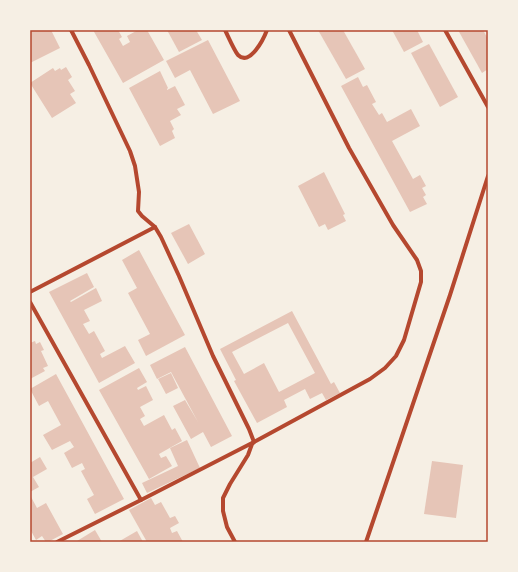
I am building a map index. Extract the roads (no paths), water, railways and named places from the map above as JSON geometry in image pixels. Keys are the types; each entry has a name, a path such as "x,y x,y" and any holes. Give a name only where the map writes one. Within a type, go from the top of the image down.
{"street":[{"path":"71,30 136,166 139,192 138,211 154,227 160,236 179,276 213,356 250,428 254,442 223,498 222,511 227,527 235,542"},
{"path":"224,30 238,54 243,57 247,57 257,49 267,30"},
{"path":"57,542 254,442 370,379 385,368 396,356 404,340 421,282 422,271 417,260 393,225 349,148 289,30"},
{"path":"446,30 488,107"},
{"path":"366,542 450,295 488,176"},
{"path":"30,292 154,227"},
{"path":"30,302 141,500"}]}
